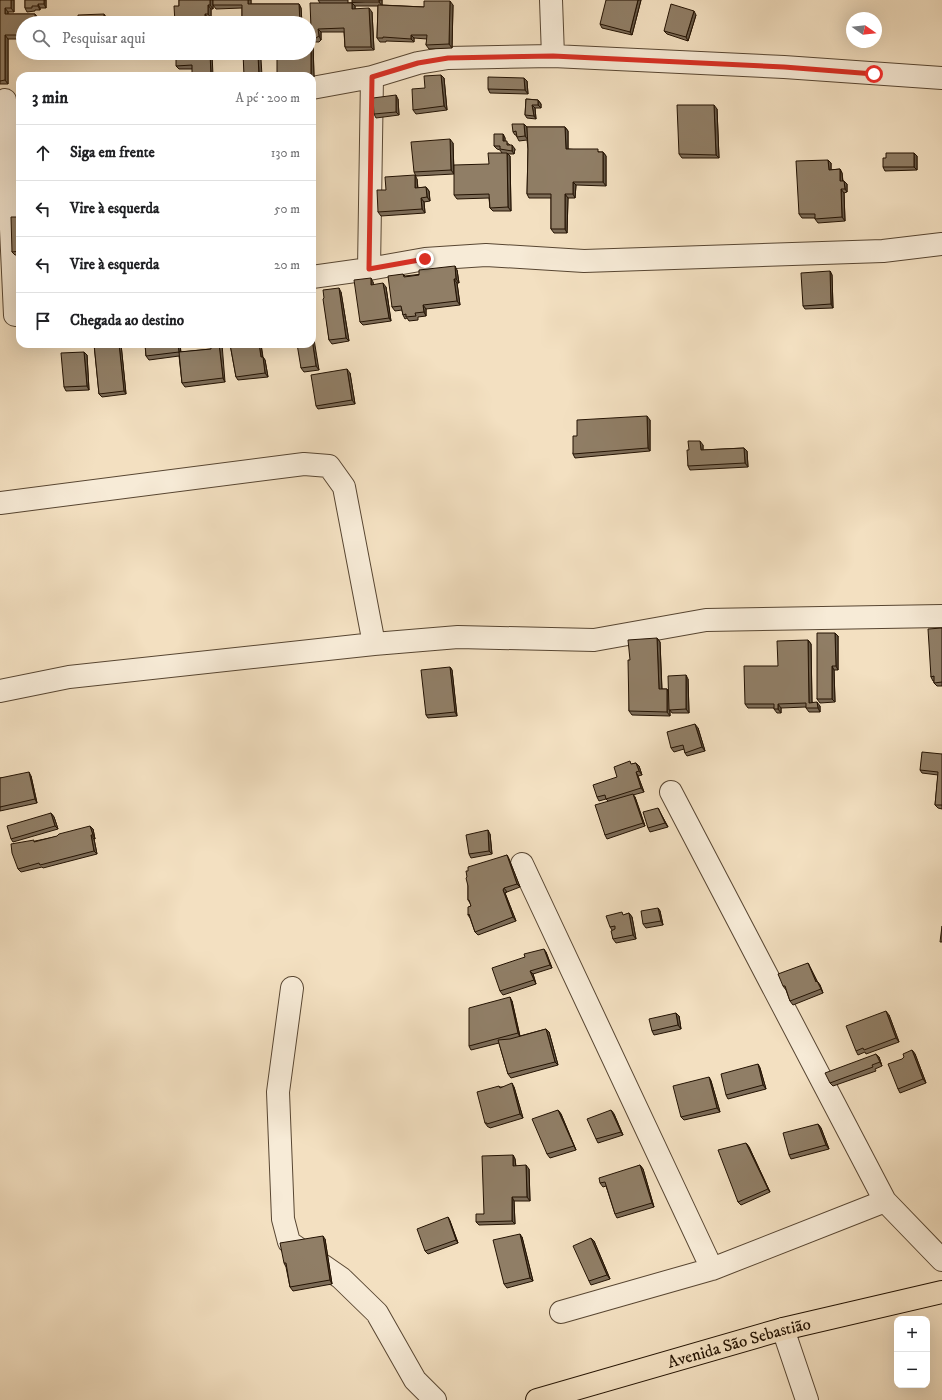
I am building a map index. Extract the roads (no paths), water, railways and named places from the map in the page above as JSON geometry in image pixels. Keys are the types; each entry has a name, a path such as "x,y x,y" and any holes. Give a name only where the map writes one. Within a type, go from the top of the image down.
{"main road":[{"name":"Avenida São Sebastião","path":"537,1400 783,1329 942,1292"}],"street":[{"path":"551,0 553,56"},
{"path":"316,88 372,77 418,63 448,58 553,56 784,67 942,78"},
{"path":"369,269 372,77"},
{"path":"8,100 12,316"},
{"path":"316,276 425,259 486,255 584,261 883,251 942,244"},
{"path":"0,503 304,464 328,466 344,487 374,644"},
{"path":"0,691 69,678 374,644 458,637 594,640 706,620 942,616"},
{"path":"671,792 885,1201 942,1260"},
{"path":"522,864 712,1269"},
{"path":"292,988 278,1092 283,1219 289,1242 341,1278 377,1314 415,1380 435,1400"},
{"path":"561,1312 712,1269 885,1201"},
{"path":"783,1329 807,1400"}]}
